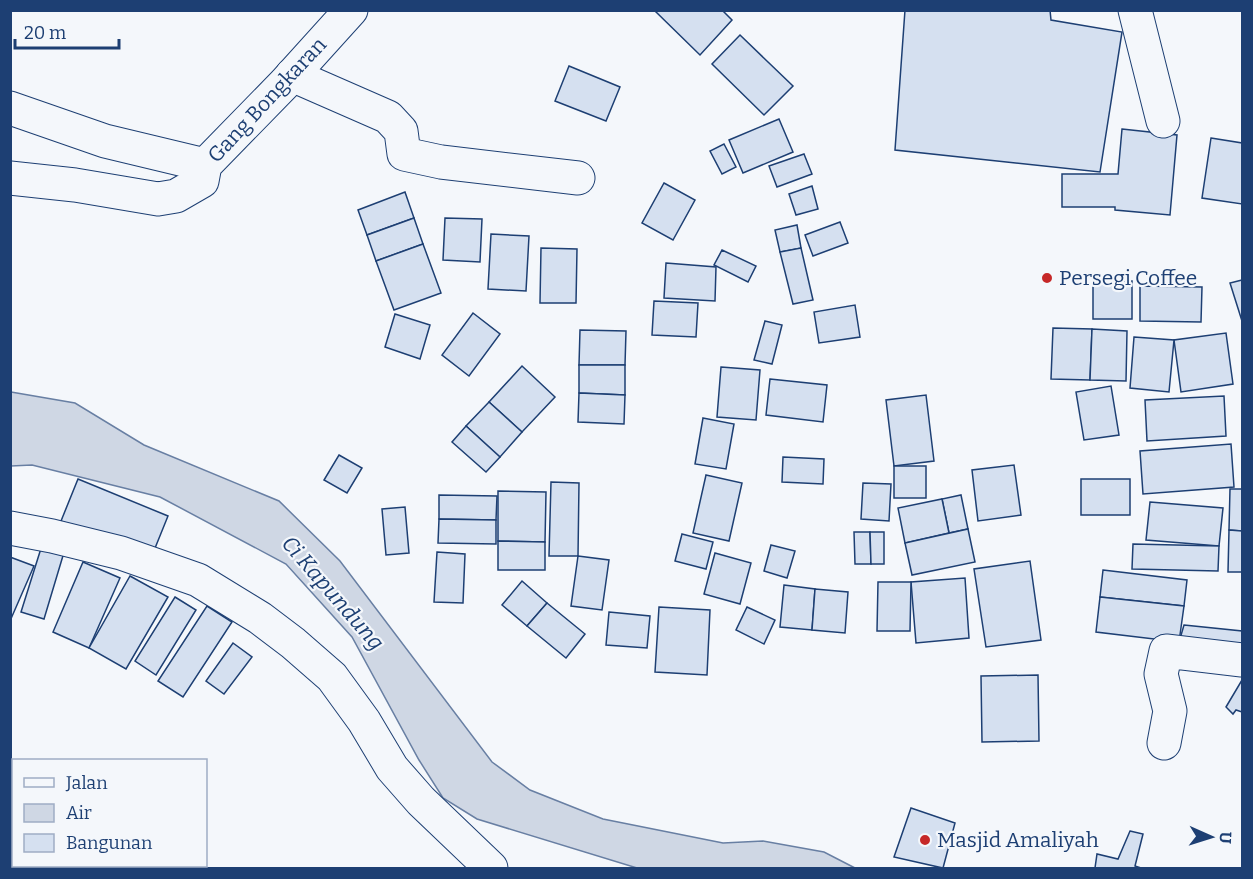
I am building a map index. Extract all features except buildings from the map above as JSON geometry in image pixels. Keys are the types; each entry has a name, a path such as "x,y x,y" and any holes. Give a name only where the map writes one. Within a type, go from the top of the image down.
{"street":[{"name":"Gang Bongkaran","path":"10,178 75,185 158,199 176,196 202,181 205,165 351,10"},
{"path":"1134,10 1163,121"},
{"path":"292,75 388,117 401,131 404,154 441,162 578,178"},
{"path":"10,108 105,141 205,165"},
{"path":"10,528 121,554 198,580 260,618 332,677 364,721 392,768 421,801 491,868"},
{"path":"1164,742 1170,711 1161,674 1166,651 1242,660"}],"water":[{"name":"Ci Kapundung","path":"11,392 75,403 144,445 279,501 340,561 492,762 530,790 603,819 723,843 763,841 824,852 855,868 637,868 477,819 443,798 419,760 352,637 286,564 160,497 32,465 11,466"}],"place":[{"name":"Persegi Coffee","path":"1047,278"},
{"name":"Masjid Amaliyah","path":"925,840"}]}
